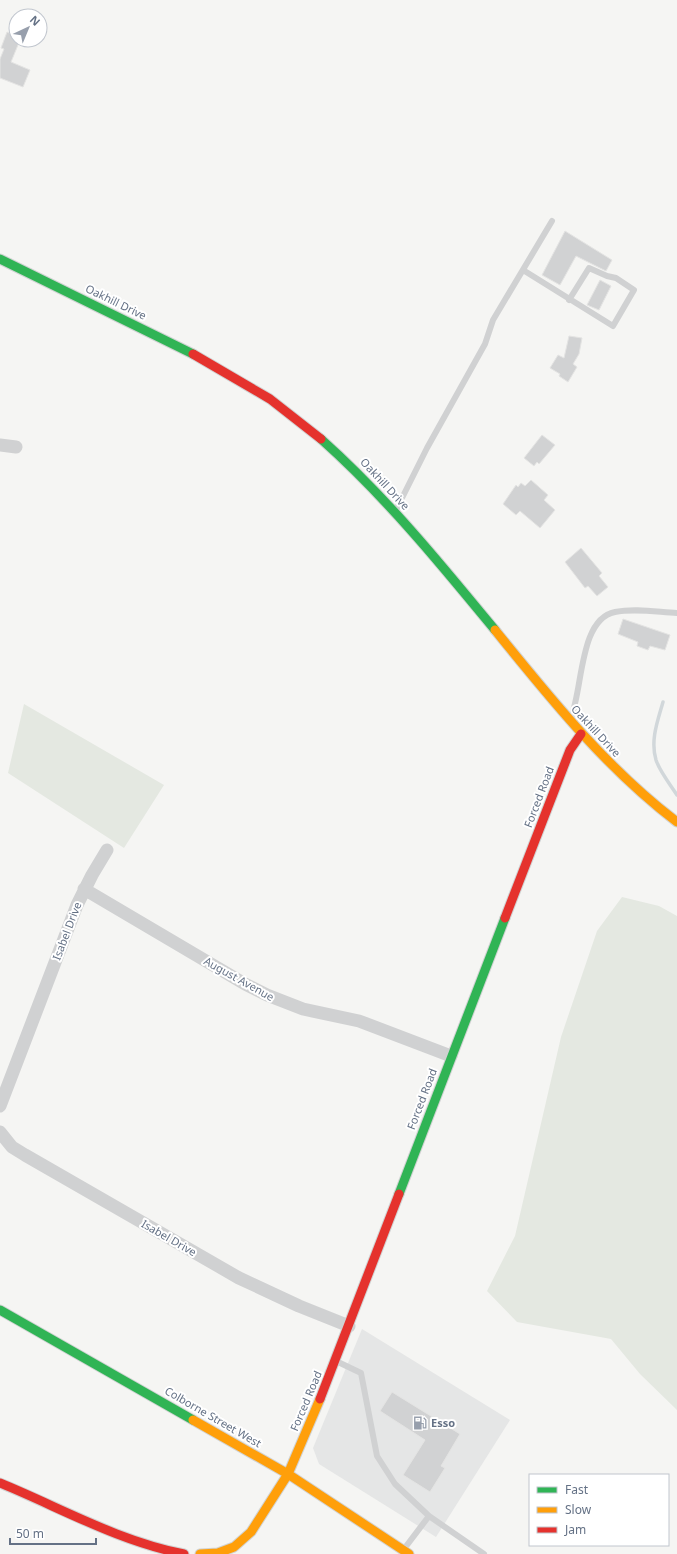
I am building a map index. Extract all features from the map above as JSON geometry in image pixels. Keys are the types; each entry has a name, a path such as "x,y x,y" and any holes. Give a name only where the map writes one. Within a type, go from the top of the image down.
{"street":[{"name":"Oakhill Drive","path":"0,259 210,361 245,382 294,415 345,460 396,512 581,734 637,790 677,822"},
{"path":"0,445 16,447"},
{"name":"Forced Road","path":"218,1554 234,1546 251,1532 288,1474 336,1361 451,1056 570,750 581,734"},
{"name":"Isabel Drive","path":"0,1106 84,889 107,850"},
{"name":"August Avenue","path":"84,889 245,984 267,995 303,1009 365,1023 451,1056"},
{"name":"Isabel Drive","path":"0,1132 12,1147 25,1155 239,1278 299,1306 349,1326"},
{"name":"Colborne Street West","path":"0,1310 288,1474 406,1552"},
{"path":"0,1483 133,1541 158,1550 184,1554"},
{"path":"200,1554 218,1554"}],"lane":[{"path":"396,512 427,448 485,344 494,320 552,221"},
{"path":"523,270 569,300 613,326 634,290 616,278 607,276 589,268 569,300"},
{"path":"569,720 576,701 589,638 602,618 609,613 623,610 677,613"},
{"path":"336,1361 361,1373 377,1456 395,1484 429,1516 484,1554"},
{"path":"406,1552 429,1516"}],"shaded area":[{"path":"24,704 164,785 124,848 8,773"},
{"path":"622,897 659,906 677,916 677,1410 640,1374 611,1339 517,1322 487,1291 515,1236 561,1037 597,931"},
{"path":"362,1329 510,1420 436,1537 319,1464 313,1448"}],"building":[{"path":"7,32 8,48 17,48 11,62 30,70 23,87 0,78 0,59 4,49 1,48"},
{"path":"565,231 612,260 606,271 576,256 560,285 542,275"},
{"path":"600,280 611,286 599,310 587,305"},
{"path":"569,336 582,338 579,354 573,364 577,367 568,382 559,376 560,374 550,368 558,355 564,358"},
{"path":"542,435 555,445 539,464 537,462 534,466 524,458"},
{"path":"531,480 548,495 544,500 555,510 540,528 520,511 516,515 503,504 516,485 518,487 521,483 525,486"},
{"path":"581,548 602,573 599,576 608,587 597,596 588,586 585,588 565,562"},
{"path":"623,619 670,635 665,650 650,646 648,650 637,646 638,642 618,634"},
{"path":"392,1392 460,1434 441,1466 445,1468 430,1492 403,1475 425,1440 380,1411"}],"waterway":[{"path":"663,702 655,730 654,753 660,769 677,795"}],"traffic: fast":[{"path":"0,259 193,354"},
{"path":"321,439 368,484 412,531 495,630"},
{"path":"399,1194 505,918"},
{"path":"0,1310 193,1420"}],"traffic: slow":[{"path":"495,630 580,732 626,779 677,822"},
{"path":"200,1554 218,1553 234,1547 251,1532 288,1474 320,1399"},
{"path":"193,1420 288,1474 409,1554"}],"traffic: jam":[{"path":"193,354 270,399 321,439"},
{"path":"505,918 570,750 581,734"},
{"path":"320,1399 399,1194"},
{"path":"0,1483 90,1523 136,1541 184,1554"}],"place":[{"name":"Esso","path":"420,1423"}]}
